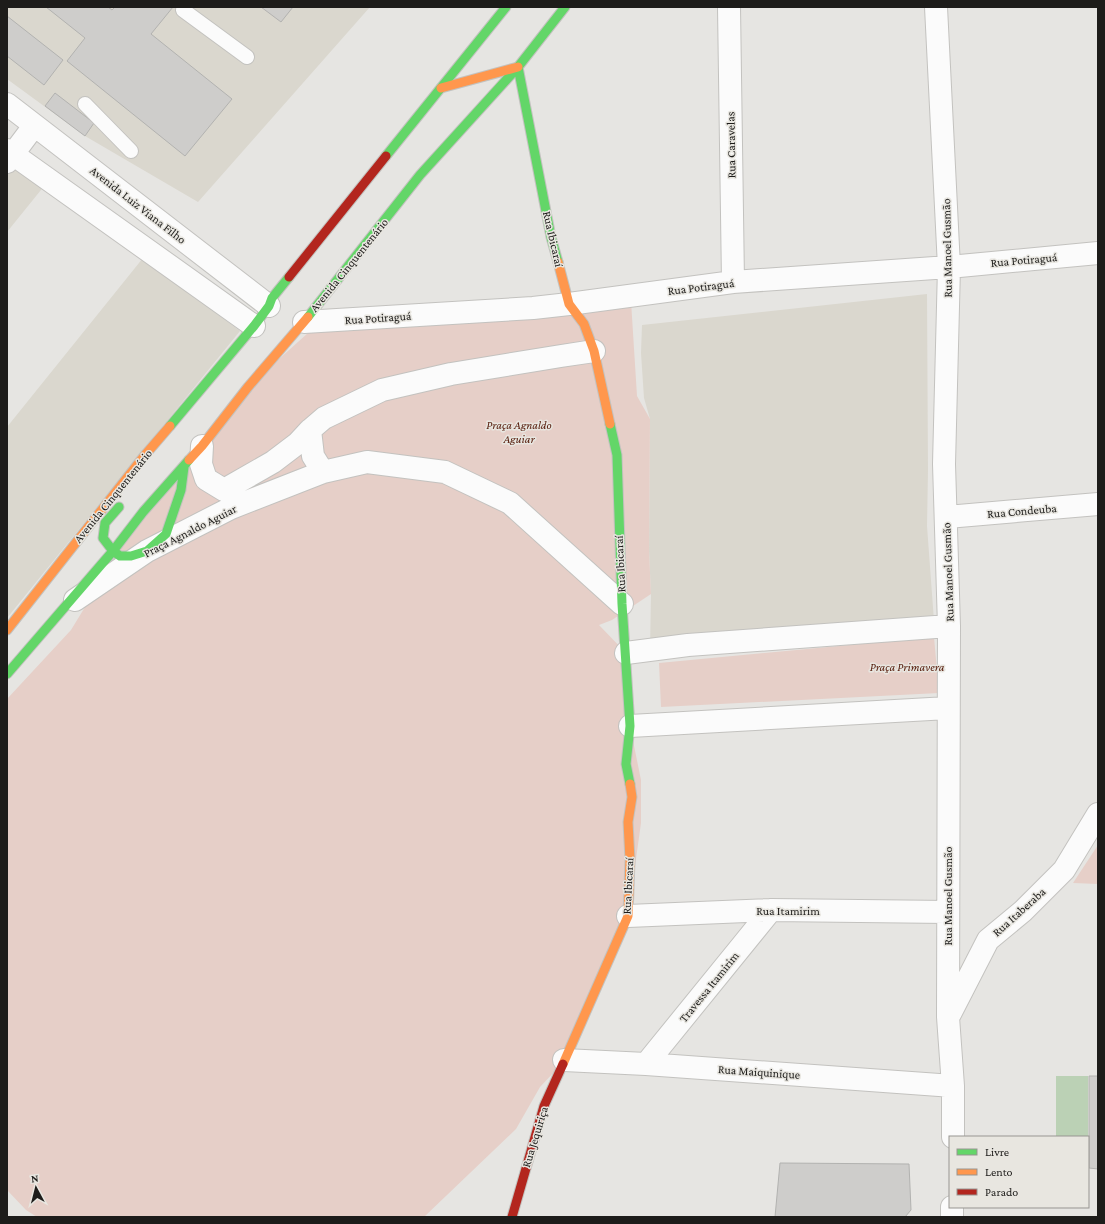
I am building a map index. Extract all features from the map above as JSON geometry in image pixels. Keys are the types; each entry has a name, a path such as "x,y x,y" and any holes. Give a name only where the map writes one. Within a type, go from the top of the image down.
{"main road":[{"name":"Avenida Cinquentenário","path":"7,630 145,456 254,326 269,306 272,298 506,7"},
{"name":"Avenida Cinquentenário","path":"7,674 113,551 143,512 202,446 248,387 304,322 420,175 518,67 565,7"},
{"path":"441,88 518,67"},
{"name":"Rua Ibicaraí","path":"518,67 552,237 569,304 584,324 594,351 617,455 622,604 630,726 626,764 632,796 628,822 630,860 628,916 564,1060"},
{"name":"Avenida Cinquentenário","path":"193,413 236,346"},
{"path":"113,551 120,556 131,556 147,551 166,534 181,490 184,467"},
{"name":"Avenida Cinquentenário","path":"113,551 103,538 105,523 125,499"},
{"name":"Rua Jequiriça","path":"509,1214 544,1106 564,1060"}],"street":[{"name":"Rua Caravelas","path":"729,7 733,282"},
{"name":"Rua Manoel Gusmão","path":"936,7 949,267 944,464 950,626 948,708 948,1017 953,1086 953,1136"},
{"name":"Avenida Luiz Viana Filho","path":"7,104 269,306"},
{"path":"34,126 9,155 254,326"},
{"name":"Rua Potiraguá","path":"304,322 532,308 733,282 949,267 1098,253"},
{"name":"Praça Agnaldo Aguiar","path":"202,446 201,464 206,479 224,490 273,462 298,444 310,430 324,418 382,390 451,374 594,351"},
{"path":"310,430 313,456 323,472"},
{"name":"Praça Agnaldo Aguiar","path":"65,607 147,551 231,508 323,472 367,462 445,472 510,504 622,604"},
{"name":"Rua Condeuba","path":"946,518 1098,504"},
{"path":"626,653 688,645 950,626"},
{"path":"630,726 948,708"},
{"name":"Rua Itaberaba","path":"948,1017 988,940 1023,911 1064,870 1098,814"},
{"name":"Rua Itamirim","path":"628,916 771,910 948,912"},
{"name":"Travessa Itamirim","path":"646,1064 771,910"},
{"name":"Rua Maiquinique","path":"564,1060 646,1064 953,1086"}],"lane":[{"path":"183,10 247,57"},
{"path":"84,104 131,151"}],"shaded area":[{"path":"7,7 370,7 198,202 85,136 7,79"},
{"path":"7,157 45,185 7,232"},
{"path":"143,258 240,331 7,618 7,427"},
{"path":"927,294 927,526 934,621 650,651 650,419 644,398 641,353 642,325"},
{"path":"1056,1076 1088,1076 1088,1136 1056,1136"}],"green space":[{"path":"631,301 637,396 650,419 649,551 651,594 612,620 599,625 626,653 630,726 641,780 641,823 628,916 556,1070 540,1087 516,1129 424,1217 37,1217 26,1210 7,1190 7,699 71,630 143,512 248,387 318,324"},
{"name":"Praça Primavera","path":"934,637 939,693 661,707 659,663"},
{"path":"1098,845 1098,884 1073,883"}],"building":[{"path":"46,7 108,7 112,10 115,7 173,7 151,34 232,99 185,156 67,61 85,38"},
{"path":"261,7 293,7 281,22"},
{"path":"7,16 63,60 44,85 7,56"},
{"path":"55,93 94,123 85,136 45,106"},
{"path":"1089,1076 1098,1076 1098,1169 1089,1168"},
{"path":"780,1163 909,1164 911,1210 905,1217 775,1217"}],"traffic: fast":[{"path":"386,156 506,7"},
{"path":"308,317 420,175 518,67 565,7"},
{"path":"518,67 551,237 558,262"},
{"path":"170,426 254,326 269,306 272,298 289,277"},
{"path":"610,424 617,455 622,604 630,726 626,764 630,784"},
{"path":"7,674 113,551 143,512 189,460"},
{"path":"119,507 105,523 103,538 113,551 120,556 131,556 147,551 166,534 181,490 184,467"}],"traffic: slow":[{"path":"441,88 518,67"},
{"path":"558,262 569,304 584,324 594,351 610,424"},
{"path":"189,460 202,446 248,387 308,317"},
{"path":"7,630 145,455 170,426"},
{"path":"563,1064 628,916 630,860 628,822 632,797 630,784"}],"traffic: jam":[{"path":"289,277 386,156"},
{"path":"512,1217 544,1106 563,1064"}]}
